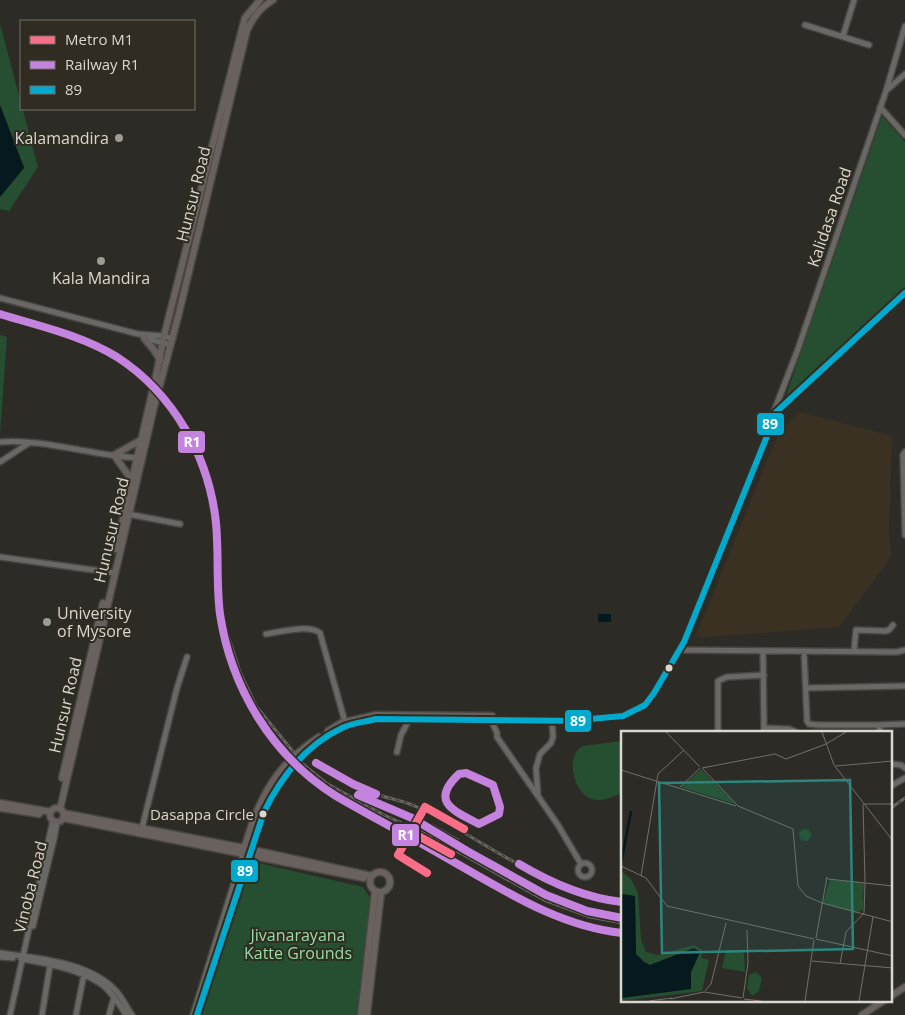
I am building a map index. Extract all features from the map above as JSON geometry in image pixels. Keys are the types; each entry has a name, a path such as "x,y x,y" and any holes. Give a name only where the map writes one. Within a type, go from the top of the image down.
{"main road":[{"path":"159,377 164,340 245,18 260,0"},
{"name":"Hunsur Road","path":"113,572 132,479 139,458 141,440 159,377 172,342 247,30 254,15 273,0"},
{"path":"501,718 582,721 590,718 622,716 645,705 680,650 767,436 772,415 905,293"},
{"path":"141,336 154,350 160,361"},
{"name":"Hunusur Road","path":"57,815 128,514 152,403"},
{"path":"132,479 114,455 141,440"},
{"path":"246,852 258,809 269,786 303,749 341,723 376,715 491,718"},
{"path":"246,852 275,790 287,773 318,743 343,727 376,719 583,716 590,718"},
{"path":"0,803 371,878 381,871 389,877 390,886 386,891 378,892 370,886 371,878"},
{"path":"0,808 142,828 246,852"},
{"path":"361,1015 378,892"},
{"path":"367,1015 378,892"},
{"path":"892,995 905,986"},
{"path":"862,1015 882,1002"}],"street":[{"path":"843,36 854,0"},
{"path":"805,25 869,45"},
{"name":"Kalidasa Road","path":"772,415 798,349 886,91 905,26"},
{"path":"886,91 905,74"},
{"path":"880,107 905,135"},
{"path":"0,298 141,336 172,342"},
{"path":"0,442 30,442 139,458"},
{"path":"0,462 30,442"},
{"path":"905,452 903,455 905,535"},
{"path":"128,514 180,524"},
{"path":"0,558 113,572"},
{"path":"854,651 856,630 886,631 893,625"},
{"path":"266,634 306,629 318,631 345,722"},
{"path":"680,650 763,652 897,652 905,650"},
{"path":"804,651 807,721 809,724 818,726 905,724"},
{"path":"763,652 764,730 789,729 794,731"},
{"path":"142,828 177,688 187,657"},
{"path":"718,731 718,681 727,676 764,675"},
{"path":"806,688 905,686"},
{"path":"491,718 497,737 558,825 581,864"},
{"path":"497,733 501,718"},
{"path":"397,752 401,735 409,720"},
{"path":"538,796 536,768 540,754 551,742 552,721"},
{"path":"837,725 837,731"},
{"path":"818,726 818,731"},
{"path":"878,726 880,731"},
{"path":"892,764 901,765 905,768"},
{"path":"892,785 905,778"},
{"name":"Vinoba Road","path":"10,1015 54,839 57,815"},
{"path":"197,1015 246,852"},
{"path":"0,955 51,961 95,974 116,992 132,1015"},
{"path":"24,958 84,974 100,983 126,1015"},
{"path":"193,1015 213,958"},
{"path":"42,1015 50,965"},
{"path":"76,1015 84,974"},
{"path":"109,1015 114,998"}],"shaded area":[{"path":"800,412 892,436 889,530 891,557 839,627 695,638 770,453 781,430"}],"green space":[{"path":"0,24 20,99 20,110 23,110 38,167 9,211 0,209 0,197 24,167 0,105"},
{"path":"882,116 905,142 905,287 785,399"},
{"path":"0,335 7,337 0,434"},
{"path":"621,741 621,793 600,800 586,796 580,790 576,782 573,765 577,751 583,746"},
{"name":"Jivanarayana Katte Grounds","path":"250,861 363,887 373,902 362,1015 200,1015"}],"water":[{"path":"0,105 24,168 0,197"},
{"path":"598,614 611,614 611,622 598,622"}],"railway":[{"path":"0,314 80,339 105,351 128,366 149,384 168,404 184,427 197,451 207,477 213,504 219,607 226,640"},
{"path":"227,632 240,672 256,706 304,765 326,783 382,814 430,836 544,900 590,917 621,923"},
{"path":"258,719 276,743 295,763"},
{"path":"316,763 366,790 417,807 542,877 594,897 621,902"},
{"path":"466,773 493,785 500,807 499,814 479,824 461,815 448,805 446,792 450,784 459,774 466,773"},
{"path":"364,797 401,813 435,832"},
{"path":"892,807 905,798"},
{"path":"382,821 523,902 571,922 596,929 621,933"},
{"path":"432,825 458,840"},
{"path":"411,832 398,855 427,873"}],"metro line":[{"name":"M1","path":"427,873 398,855 425,807 464,829"},
{"name":"M1","path":"411,832 451,854"}],"rail line":[{"name":"R1","path":"0,314 45,327 103,349 137,372 156,389 172,408 197,451 206,474 212,498 217,534 220,614 234,668 258,718 292,761 313,780 336,796 530,904 575,923 621,933"},
{"name":"R1","path":"316,763 353,784 376,794"},
{"name":"R1","path":"466,773 493,785 500,807 499,814 479,824 461,815 448,805 446,792 450,784 459,774 466,773"},
{"name":"R1","path":"358,795 412,818 546,895 587,911 621,918"},
{"name":"R1","path":"519,864 569,889 595,897 621,902"}],"transit line":[{"name":"89","path":"197,1015 264,812 278,786 296,763 317,743 329,735 342,728 376,719 582,721 623,716 645,705 684,642 767,436 773,415 905,293"}],"place":[{"name":"Kalamandira","path":"119,138"},
{"name":"Kala Mandira","path":"101,261"},
{"name":"University of Mysore","path":"47,622"},
{"name":"Dasappa Circle","path":"263,814"}]}
